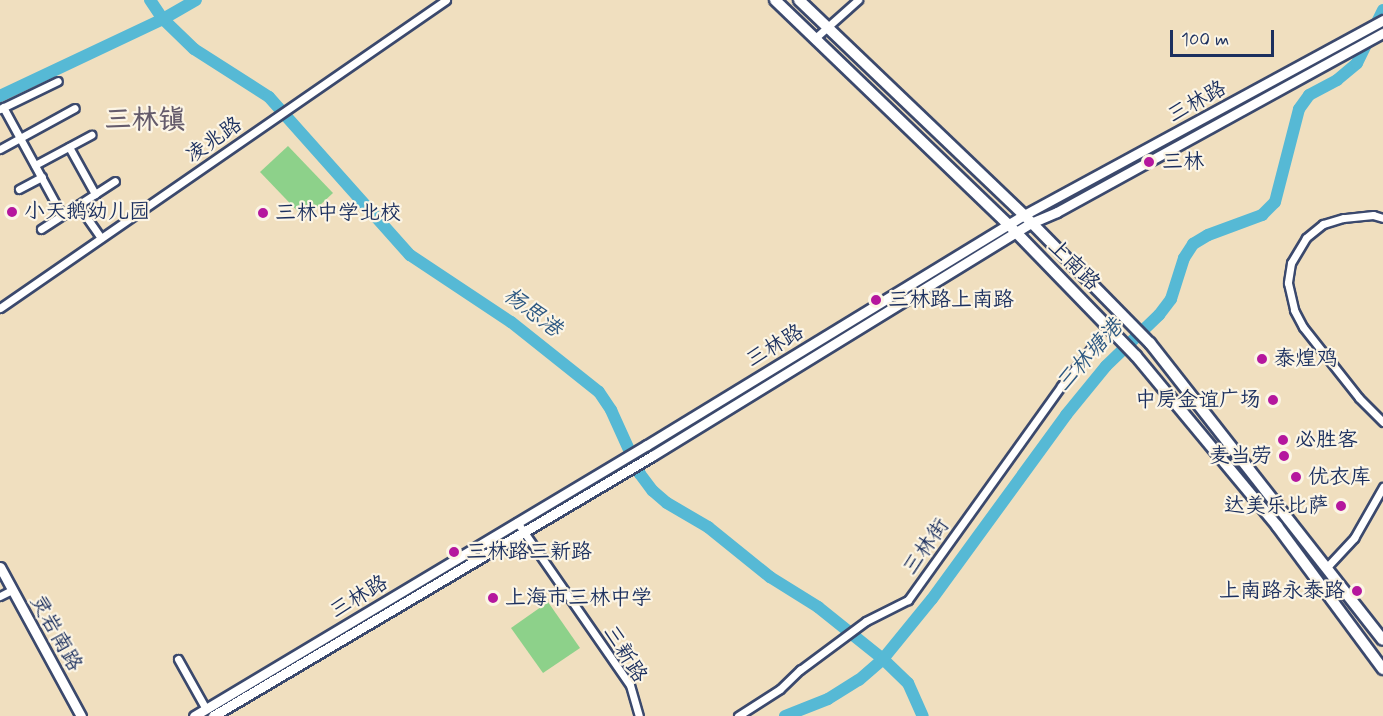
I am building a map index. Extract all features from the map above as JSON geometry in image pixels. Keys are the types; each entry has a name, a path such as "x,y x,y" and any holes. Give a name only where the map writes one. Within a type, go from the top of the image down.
{"main road":[{"name":"上南路","path":"775,0 1012,228 1136,356 1277,526 1383,669"},
{"name":"上南路","path":"799,0 1027,219 1150,343 1383,640"},
{"name":"三林路","path":"194,716 210,713 520,526 619,461 1027,219 1383,20"},
{"name":"三林路","path":"1027,219 1057,212 1383,33"},
{"name":"三林路","path":"520,526 652,456 1012,228"},
{"name":"灵岩南路","path":"0,567 81,716"}],"street":[{"name":"凌兆路","path":"0,308 446,0"},
{"path":"814,39 858,0"},
{"path":"58,81 2,108 63,215"},
{"path":"0,149 75,108"},
{"path":"35,165 91,135"},
{"path":"69,147 95,194"},
{"path":"19,189 42,177"},
{"path":"41,229 115,181"},
{"path":"78,205 101,238"},
{"path":"1383,218 1373,215 1343,218 1323,224 1306,238 1296,254 1288,283 1294,310 1303,327 1359,398 1383,422"},
{"name":"三林街","path":"738,716 780,688 800,670 866,621 908,600 1061,386 1093,346"},
{"path":"1327,567 1354,538 1383,487"},
{"name":"三新路","path":"520,526 630,685 639,716"},
{"path":"0,596 12,590"},
{"path":"178,659 210,713"}],"green space":[{"path":"288,146 333,193 305,219 260,172"},
{"path":"548,602 580,648 543,673 511,628"}],"waterway":[{"name":"杨思港","path":"150,0 163,19 194,49 269,97 410,255 511,322 599,392 611,410 640,474 653,491 667,503 708,527 770,577 818,607 883,659 908,683 923,716"},
{"path":"0,96 163,19 196,0"},
{"name":"三林塘港","path":"785,716 828,699 859,680 883,659 932,599 1066,415 1106,366 1159,315 1171,299 1184,258 1193,244 1208,235 1262,215 1275,202 1299,109 1309,95 1337,80 1357,63 1383,10"}],"place":[{"name":"三林","path":"1149,162"},
{"name":"小天鹅幼儿园","path":"12,212"},
{"name":"三林中学北校","path":"263,213"},
{"name":"三林路上南路","path":"876,300"},
{"name":"泰煌鸡","path":"1262,359"},
{"name":"中房金谊广场","path":"1273,400"},
{"name":"必胜客","path":"1283,440"},
{"name":"麦当劳","path":"1284,456"},
{"name":"优衣库","path":"1296,477"},
{"name":"达美乐比萨","path":"1341,506"},
{"name":"三林路三新路","path":"454,552"},
{"name":"上南路永泰路","path":"1357,591"},
{"name":"上海市三林中学","path":"493,598"}],"district":[{"name":"三林镇","path":"145,121"}]}
